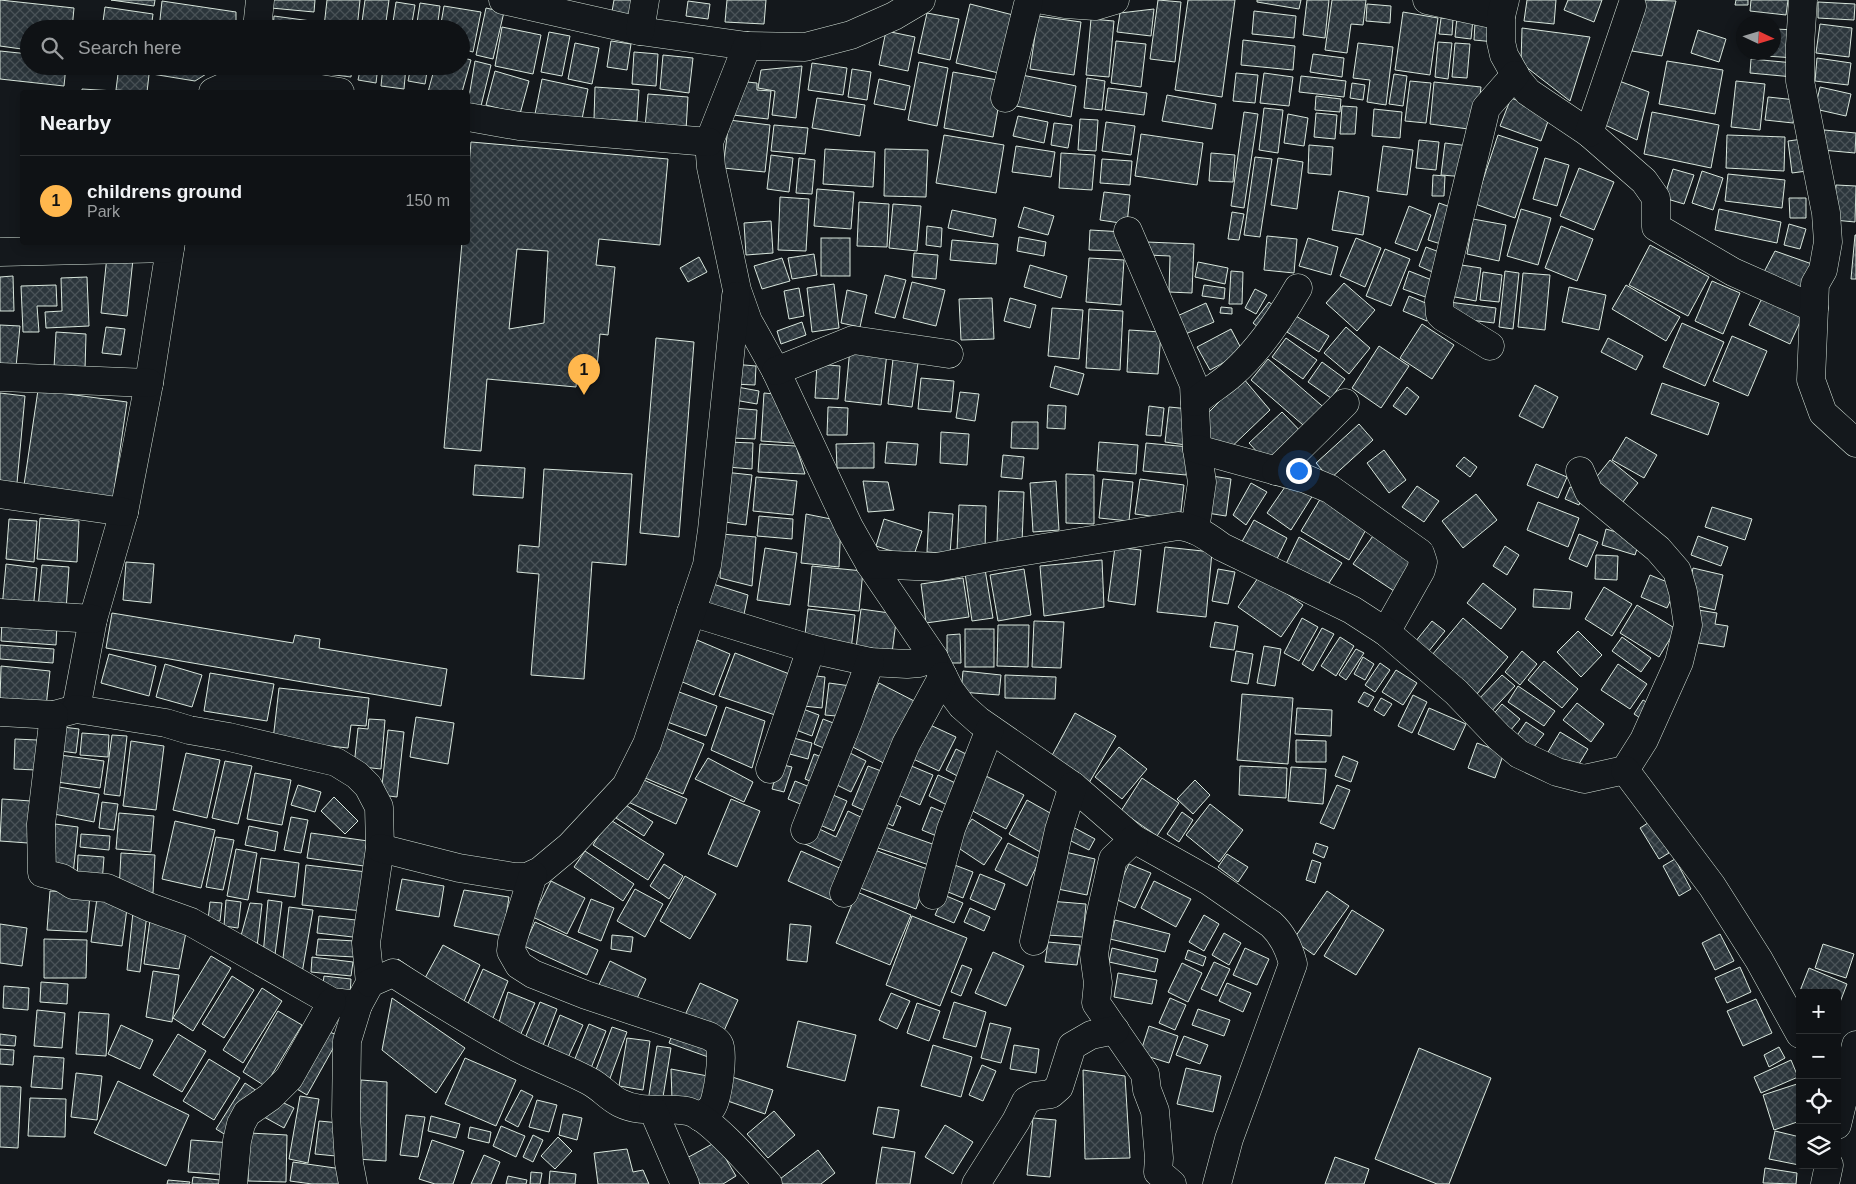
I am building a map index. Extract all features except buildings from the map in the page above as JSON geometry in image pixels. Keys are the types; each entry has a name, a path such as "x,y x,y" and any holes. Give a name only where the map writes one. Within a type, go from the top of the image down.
{"street":[{"path":"258,20 260,0"},
{"path":"503,0 640,31 747,46 805,47 850,35 894,16 921,0"},
{"path":"640,31 645,0"},
{"path":"1006,98 1029,0"},
{"path":"1043,0 1095,6 1115,0"},
{"path":"1427,0 1503,8 1501,42 1504,55 1516,75 1528,92 1589,133 1644,181 1656,198 1656,228 1733,272 1814,308"},
{"path":"1803,0 1800,81 1826,213 1827,232 1827,255 1823,270 1815,284 1811,380 1823,413 1856,443"},
{"path":"1589,133 1632,6"},
{"path":"747,46 709,142 711,167 737,290 748,321 776,371 849,527 870,564 962,706 990,729 1073,786 1134,839 1209,881 1271,924 1288,946 1294,964 1229,1139 1217,1184"},
{"path":"217,90 247,75"},
{"path":"265,75 331,90"},
{"path":"1490,346 1443,318 1440,314 1439,301 1486,108 1516,75"},
{"path":"470,117 519,126 709,142"},
{"path":"1128,231 1194,385 1202,482 1195,530"},
{"path":"0,252 170,245 149,383 124,512 65,712 42,824 42,873 62,878 73,885 107,888 149,907 191,922 353,997"},
{"path":"1195,402 1232,374 1257,348 1280,318 1298,288"},
{"path":"380,848 459,868 515,877 533,875 570,846 626,786 647,744 707,565 737,290"},
{"path":"776,371 853,340 949,354"},
{"path":"0,377 149,383"},
{"path":"1276,472 1344,403"},
{"path":"1198,449 1306,480 1330,490 1420,553 1423,562 1421,570 1386,632"},
{"path":"870,564 937,567 1004,554 1186,526 1222,547 1352,610 1386,632 1456,692 1519,754 1557,772 1584,779 1625,770 1644,740 1679,662 1688,625 1683,592 1677,571 1658,549 1589,492 1580,471"},
{"path":"0,494 124,512"},
{"path":"690,612 811,649 870,662 919,663 938,667"},
{"path":"0,613 93,619"},
{"path":"770,769 811,649"},
{"path":"805,830 870,662"},
{"path":"844,893 938,667"},
{"path":"0,712 65,712 166,723 189,730 229,737 336,762 357,775 368,786 379,807 380,848 366,943 353,997 346,1041 346,1116 349,1163 353,1184"},
{"path":"933,896 951,829 990,729"},
{"path":"1625,770 1712,886 1759,960 1796,1027"},
{"path":"1034,941 1059,830 1073,786"},
{"path":"1134,839 1113,859 1094,954 1098,983 1096,1003 1145,1074 1147,1090 1155,1112 1159,1158 1158,1172 1172,1184"},
{"path":"533,875 512,942 511,951 519,965 533,974 586,995 709,1036 719,1043 716,1099 712,1108 700,1117"},
{"path":"233,1184 237,1141 241,1124 247,1113 270,1097 289,1078 353,997 393,973 460,1016 514,1046 591,1082 618,1102 638,1109 691,1112 700,1117 709,1123 768,1184"},
{"path":"976,1184 1029,1097 1051,1094 1059,1087 1072,1046 1091,1035 1115,1030"},
{"path":"1841,1089 1856,1045"},
{"path":"653,1110 685,1184"},
{"path":"1825,1184 1828,1169"}],"place":[{"name":"childrens ground","path":"584,395"}]}
